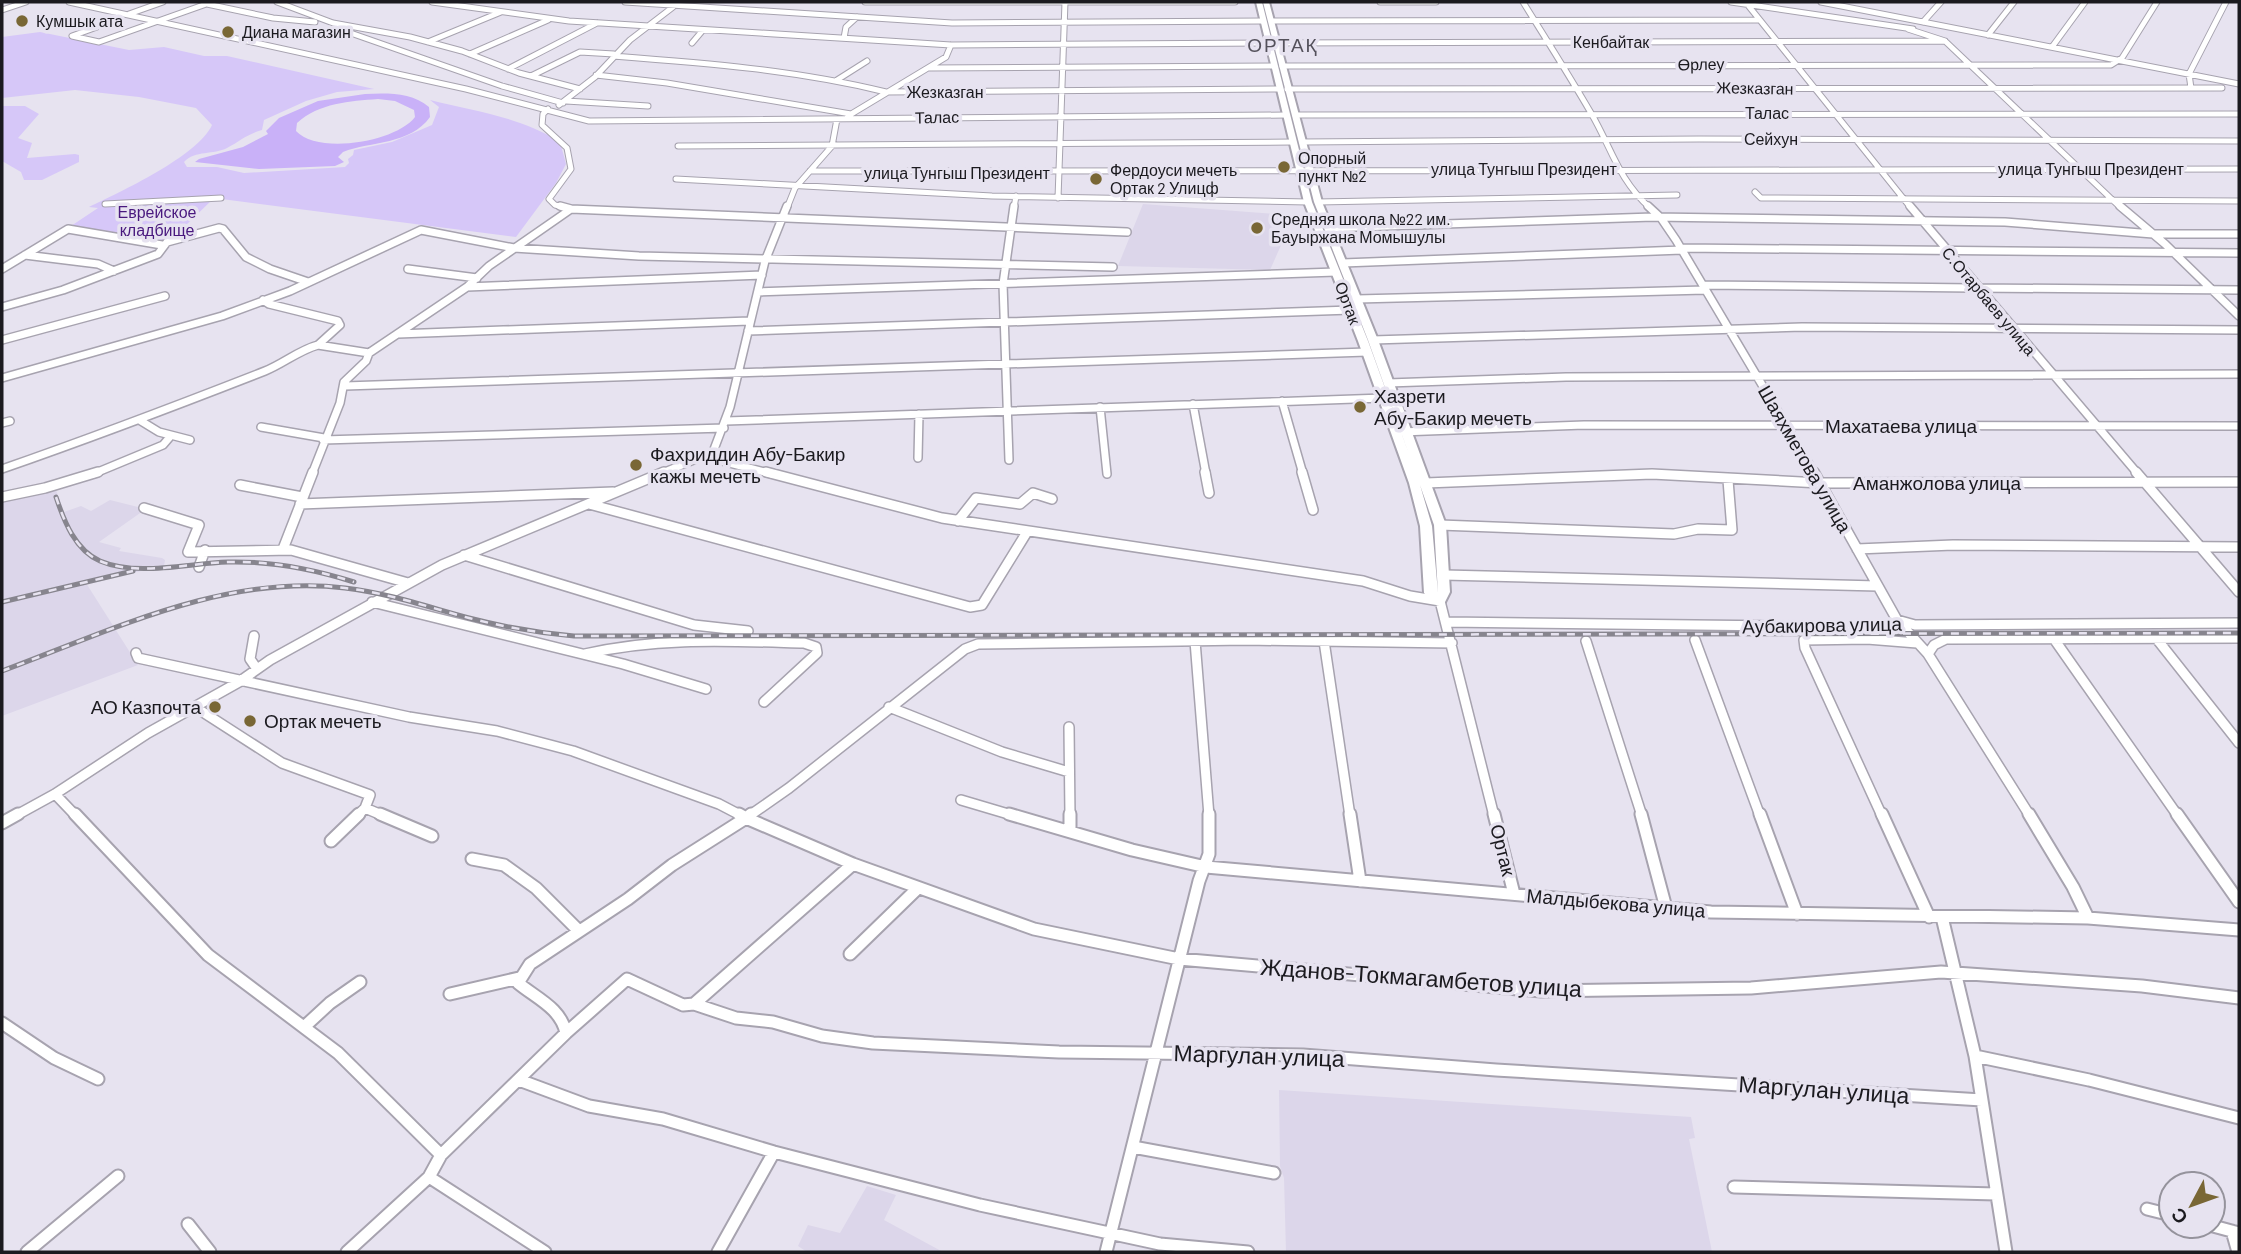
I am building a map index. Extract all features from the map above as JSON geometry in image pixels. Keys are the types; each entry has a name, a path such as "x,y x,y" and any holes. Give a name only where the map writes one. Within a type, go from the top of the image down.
{"street":[{"path":"2,10 26,2"},
{"name":"Талас","path":"69,2 589,121 1591,113 2239,114"},
{"path":"128,14 163,2"},
{"path":"277,2 489,82 564,102 648,106"},
{"name":"Кенбайтак","path":"432,2 598,23 951,45 1945,41"},
{"path":"474,8 492,2"},
{"path":"625,2 952,23 1758,20"},
{"path":"681,2 614,55 596,75 564,102 543,114 542,125 567,148 571,169 549,198 555,205 571,209 782,219 1126,232"},
{"path":"865,2 1235,2"},
{"path":"1058,198 1065,2"},
{"name":"Ортак","path":"1259,2 1267,21 1284,89 1292,142 1336,272 1383,398 1426,483 1440,525 1444,575 1444,592 1440,601"},
{"name":"Ортак","path":"1266,2 1267,21"},
{"path":"1380,2 1436,2"},
{"name":"Шаяхметова улица","path":"1523,2 1591,113 1606,140 1617,169 1638,197 1661,218 1681,249 1820,483 1897,620 1928,654 2028,811 2088,918"},
{"path":"1731,2 1908,29 1945,41 2239,316"},
{"path":"1821,2 2239,83"},
{"path":"1863,10 1871,2"},
{"path":"1923,22 1941,2"},
{"path":"1988,35 2014,2"},
{"path":"2052,47 2085,2"},
{"path":"2118,60 2157,2"},
{"path":"2192,88 2189,74 2226,2"},
{"path":"97,27 72,36 99,42 210,3 285,19 389,32 580,89"},
{"name":"С.Отарбаев улица","path":"1747,4 2012,329 2239,592"},
{"path":"428,42 501,12"},
{"path":"285,19 306,14"},
{"path":"844,38 846,27 857,17"},
{"path":"470,54 551,19"},
{"path":"509,69 598,23"},
{"path":"1908,29 1932,24"},
{"path":"692,43 703,30"},
{"path":"561,43 587,51"},
{"path":"2,823 55,794 148,733 408,583 464,555 706,457 718,446 725,425 765,261 795,188 832,146 840,119 946,57 951,45"},
{"path":"531,76 587,51"},
{"name":"Жезказган","path":"587,51 722,63 837,80 886,92 2222,88"},
{"name":"Өрлеу","path":"929,68 2107,65 2118,60"},
{"path":"837,80 867,61"},
{"path":"596,75 667,83 851,114"},
{"name":"Ортак","path":"1290,115 1303,142 1304,171"},
{"name":"Сейхун","path":"1303,142 1855,139 2239,141"},
{"path":"678,146 1292,142"},
{"name":"улица Тунгыш Президент","path":"810,171 1059,173 1617,169 2239,169"},
{"path":"676,179 795,188 1058,198 1313,202 1677,195"},
{"path":"1755,192 1761,198 2239,201"},
{"path":"1009,460 1003,284 1016,196"},
{"path":"105,204 218,198"},
{"name":"Ортак","path":"1313,202 1343,263 1388,383 1426,526 1430,593 1440,601 1447,622 1514,894"},
{"path":"283,550 314,474 347,376 366,361 369,353 467,287 514,248 571,209"},
{"path":"1328,228 1661,218 1967,221 2153,234 2239,234"},
{"path":"2,269 68,229 162,244 202,231 223,229 246,257 279,273 308,282"},
{"path":"2,378 44,364 191,325 263,300 414,232 429,229 514,248 765,261 1113,267"},
{"path":"2,307 158,254 162,244"},
{"path":"1343,263 1681,249 2239,253"},
{"path":"25,255 98,264 114,271"},
{"path":"408,269 477,278"},
{"path":"758,292 1336,272"},
{"path":"467,287 762,275"},
{"path":"1357,299 1704,287 2239,290"},
{"path":"2,340 165,296"},
{"path":"2,469 141,421 267,370 318,345 340,325 338,321 269,304 263,300"},
{"path":"748,331 1351,310"},
{"path":"398,334 750,321"},
{"path":"1373,340 1730,329 2239,330"},
{"path":"318,345 369,353"},
{"path":"345,386 1367,352"},
{"path":"1388,383 1566,377 2239,374"},
{"path":"261,428 324,439 1383,398"},
{"path":"1282,401 1312,510"},
{"path":"1193,404 1209,493"},
{"path":"1100,407 1107,474"},
{"path":"918,458 919,414"},
{"path":"141,421 147,428 169,438 181,436 190,440"},
{"name":"Махатаева улица","path":"1401,432 1584,425 2239,426"},
{"path":"2,497 88,477 163,445 169,438"},
{"path":"706,457 958,521 1345,578 1440,601"},
{"name":"Аманжолова улица","path":"1426,483 1652,474 1820,483 2239,482"},
{"path":"1440,525 1674,534 1698,530 1732,530 1728,480"},
{"path":"240,485 301,501 618,492"},
{"path":"958,521 976,498 1020,504 1033,493 1052,499"},
{"path":"589,504 970,607 982,605 1027,532"},
{"path":"145,508 197,522 199,528 188,552 283,550 408,583"},
{"path":"1857,549 1953,545 2239,547"},
{"path":"199,567 205,550"},
{"path":"464,555 694,625 748,631"},
{"path":"1444,575 1878,586"},
{"path":"372,602 450,624 657,673 706,689"},
{"name":"Аубакирова улица","path":"1447,622 1872,627 1895,627 1897,620 1915,625 2239,623"},
{"path":"254,636 250,659 257,669"},
{"path":"2156,638 2239,743"},
{"path":"1928,654 1934,645 1946,639 2239,638"},
{"path":"1917,643 1867,639 1804,640 1805,648 1936,917 1957,972 1975,1056 2006,1252"},
{"path":"2054,639 2239,902"},
{"path":"1695,640 1797,914"},
{"path":"583,654 626,643 676,641 804,643 816,647 817,653 808,663 764,702"},
{"path":"347,1252 429,1177 441,1155 566,1034 565,1024 557,1013 531,996 518,983 530,964 789,788 965,649 978,644 1007,641 1452,643"},
{"path":"1106,1252 1199,881 1206,867 1209,816 1195,641"},
{"path":"1324,641 1360,881"},
{"path":"1586,641 1648,836 1666,908"},
{"name":"Жданов-Токмагамбетов улица","path":"136,653 138,658 239,682 409,717 497,731 573,751 719,804 853,864 1034,929 1179,959 1541,991 1751,988 1957,972 2142,986 2239,998"},
{"path":"195,707 264,753 313,776 370,795 365,808 331,841"},
{"path":"889,707 1002,752 1069,772"},
{"path":"1069,727 1070,831"},
{"path":"55,794 155,895 208,955 338,1053 441,1155"},
{"name":"Малдыбекова улица","path":"961,800 1144,853 1206,867 1666,908 1797,914 2088,918 2239,930"},
{"path":"365,808 432,836"},
{"path":"472,859 504,865 536,888 578,930"},
{"path":"694,1004 853,864"},
{"path":"850,954 918,888"},
{"path":"450,994 519,978"},
{"name":"Маргулан улица","path":"566,1034 627,979 683,1005 694,1004 736,1018 774,1022 822,1036 873,1043 924,1047 1303,1055 1496,1070 1982,1100"},
{"path":"304,1027 330,1003 360,982"},
{"path":"2,1023 54,1058 98,1079"},
{"path":"1975,1056 2089,1080 2239,1118"},
{"path":"519,1080 589,1105 663,1119 774,1152 1110,1235 1160,1244 1248,1252"},
{"path":"1133,1147 1274,1173"},
{"path":"718,1252 774,1152"},
{"path":"27,1252 118,1176"},
{"path":"429,1177 545,1252"},
{"path":"1734,1186 1811,1186 1996,1194"},
{"path":"2147,1209 2157,1212"},
{"path":"188,1224 210,1252"},
{"path":"2236,1232 2238,1252"}],"shaded area":[{"path":"365,94 398,95 422,102 429,107 430,117 412,133 343,152 338,157 344,162 335,166 259,169 195,162 243,147 268,134 266,131 279,118 318,101","holes":["378,99 395,101 414,110 415,117 405,126 375,139 338,144 307,138 296,131 297,123 325,107"]},
{"path":"1143,204 1294,216 1270,270 1118,266"},
{"path":"56,490 64,512 81,506 91,511 110,500 142,508 143,511 99,542 121,548 119,551 162,558 165,560 164,566 86,583 138,665 2,716 2,500"},
{"path":"1279,1090 1691,1117 1695,1138 1689,1139 1712,1252 1286,1252 1284,1178 1280,1166"},
{"path":"867,1186 896,1195 884,1220 943,1252 807,1252 798,1246 808,1225 840,1233"}],"green space":[{"name":"Еврейское кладбище","path":"40,32 129,50 164,47 204,56 227,56 374,89 337,92 306,101 264,120 262,130 227,148 188,158 184,162 187,167 217,167 244,173 345,167 354,150 392,142 432,125 439,107 430,100 497,116 545,133 560,142 566,164 556,183 516,237 214,198 179,232 164,242 68,228 98,208 89,207 175,161 204,137 212,125 196,108 139,97 75,90 2,98 2,37"},
{"path":"2,106 25,106 39,114 18,138 32,143 27,158 75,154 79,155 79,162 42,180 24,180 21,172 2,161"}],"railway":[{"path":"56,497 77,542 91,556 115,566 147,569 228,562 276,564 354,582"},
{"path":"2,602 133,571"},
{"path":"2,671 170,609 257,589 301,586 361,590 495,624 574,636 2239,633"}],"place":[{"name":"Кумшык ата","path":"22,21"},
{"name":"Диана магазин","path":"228,32"},
{"name":"Опорный пункт №2","path":"1284,167"},
{"name":"Фердоуси мечеть Ортак 2 Улицф","path":"1096,179"},
{"name":"Средняя школа №22 им. Бауыржана Момышулы","path":"1257,228"},
{"name":"Хазрети Абу-Бакир мечеть","path":"1360,407"},
{"name":"Фахриддин Абу-Бакир кажы мечеть","path":"636,465"},
{"name":"АО Казпочта","path":"215,707"},
{"name":"Ортак мечеть","path":"250,721"}],"district":[{"name":"ОРТАҚ","path":"1283,45"}]}
